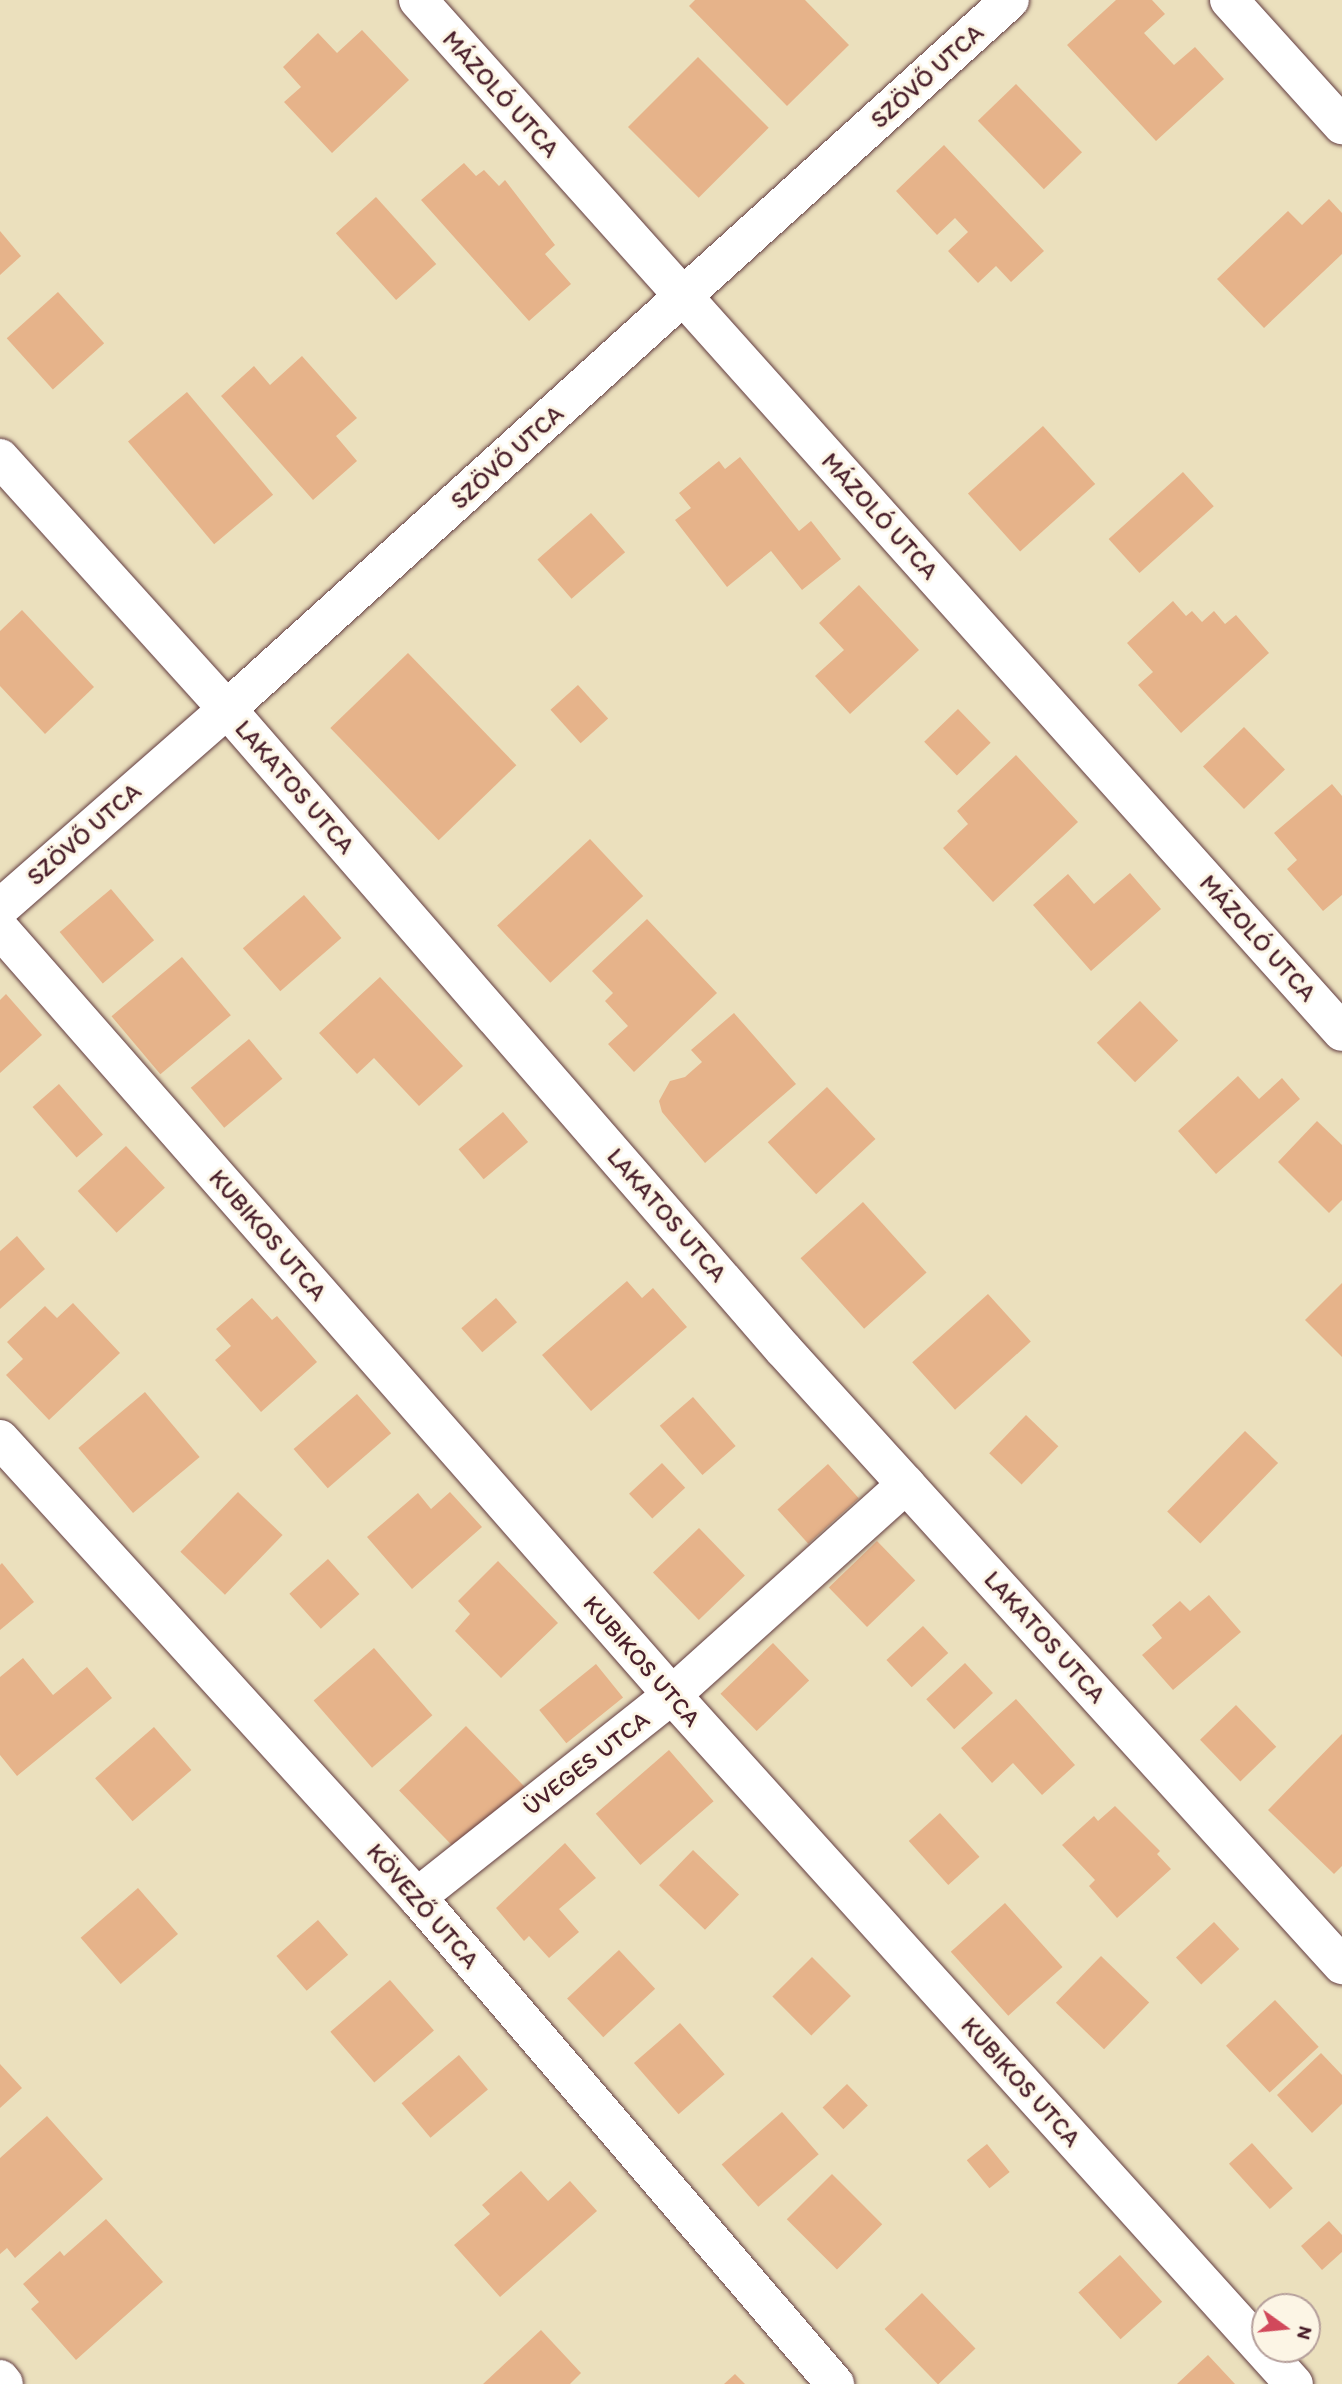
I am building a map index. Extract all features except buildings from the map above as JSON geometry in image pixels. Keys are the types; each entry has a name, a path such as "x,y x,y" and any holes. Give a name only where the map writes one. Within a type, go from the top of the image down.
{"street":[{"name":"MÁZOLÓ UTCA","path":"418,0 1342,1032"},
{"name":"SZÖVŐ UTCA","path":"0,908 227,709 1010,0"},
{"path":"1229,0 1342,125"},
{"name":"LAKATOS UTCA","path":"0,458 227,709 783,1349 1342,1965"},
{"name":"KUBIKOS UTCA","path":"0,929 672,1695 1294,2384"},
{"name":"KÖVEZŐ UTCA","path":"0,1439 417,1897 835,2384"},
{"name":"ÜVEGES UTCA","path":"417,1897 672,1695 906,1483"},
{"path":"0,2379 5,2384"}]}
